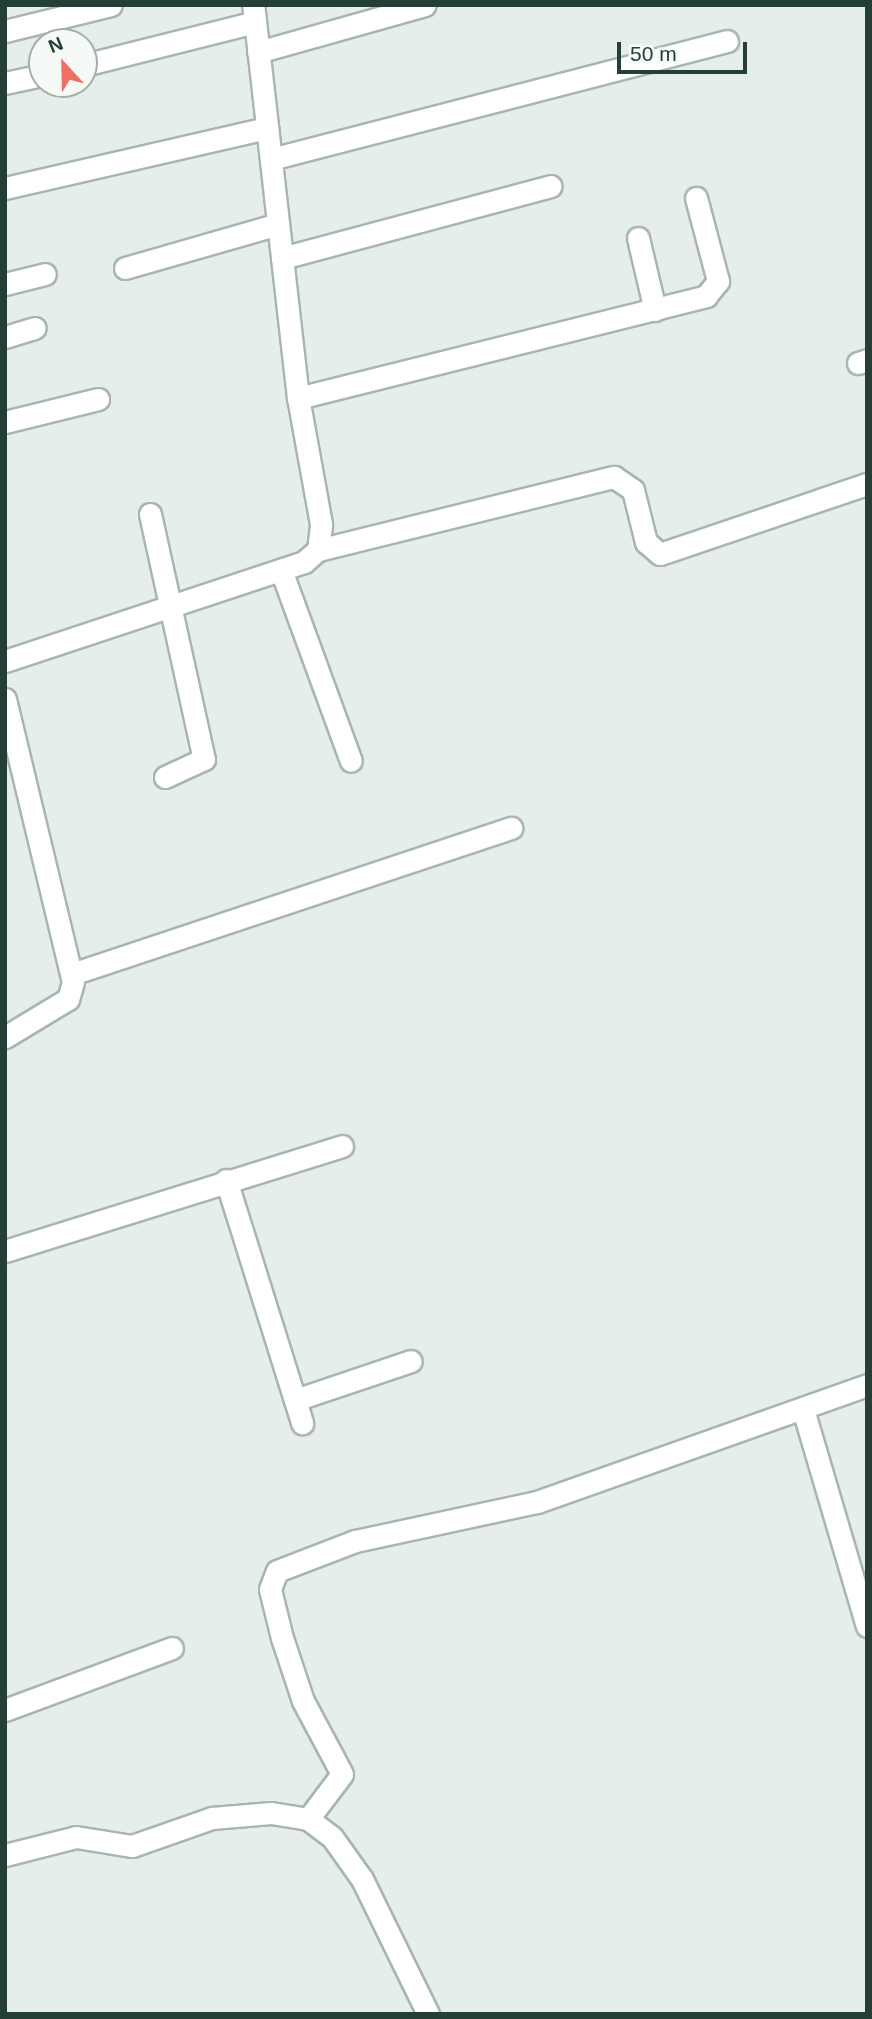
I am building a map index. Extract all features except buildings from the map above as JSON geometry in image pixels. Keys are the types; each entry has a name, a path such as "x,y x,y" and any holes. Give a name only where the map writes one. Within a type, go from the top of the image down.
{"street":[{"path":"5,30 111,5"},
{"path":"258,52 425,5"},
{"path":"98,61 254,14 298,398 321,524 318,550"},
{"path":"271,159 727,41"},
{"path":"5,83 28,78"},
{"path":"5,188 267,128"},
{"path":"282,258 551,186"},
{"path":"298,398 655,310 718,287 695,198"},
{"path":"125,268 278,224"},
{"path":"638,238 655,310"},
{"path":"5,284 45,274"},
{"path":"5,337 35,328"},
{"path":"5,422 98,399"},
{"path":"5,661 281,570 318,550 614,477 633,490 646,542 660,554 867,484"},
{"path":"150,514 204,759 165,777"},
{"path":"281,570 351,761"},
{"path":"5,699 72,974 68,999 5,1037"},
{"path":"72,974 511,828"},
{"path":"5,1251 342,1146"},
{"path":"226,1180 302,1423"},
{"path":"295,1400 411,1361"},
{"path":"312,1815 340,1782 342,1774 303,1702 282,1638 270,1590 277,1571 355,1541 537,1502 867,1385"},
{"path":"803,1409 867,1626"},
{"path":"5,1710 172,1648"},
{"path":"5,1855 76,1837 132,1846 212,1818 271,1813 312,1815 332,1837 362,1879 428,2014"}]}
